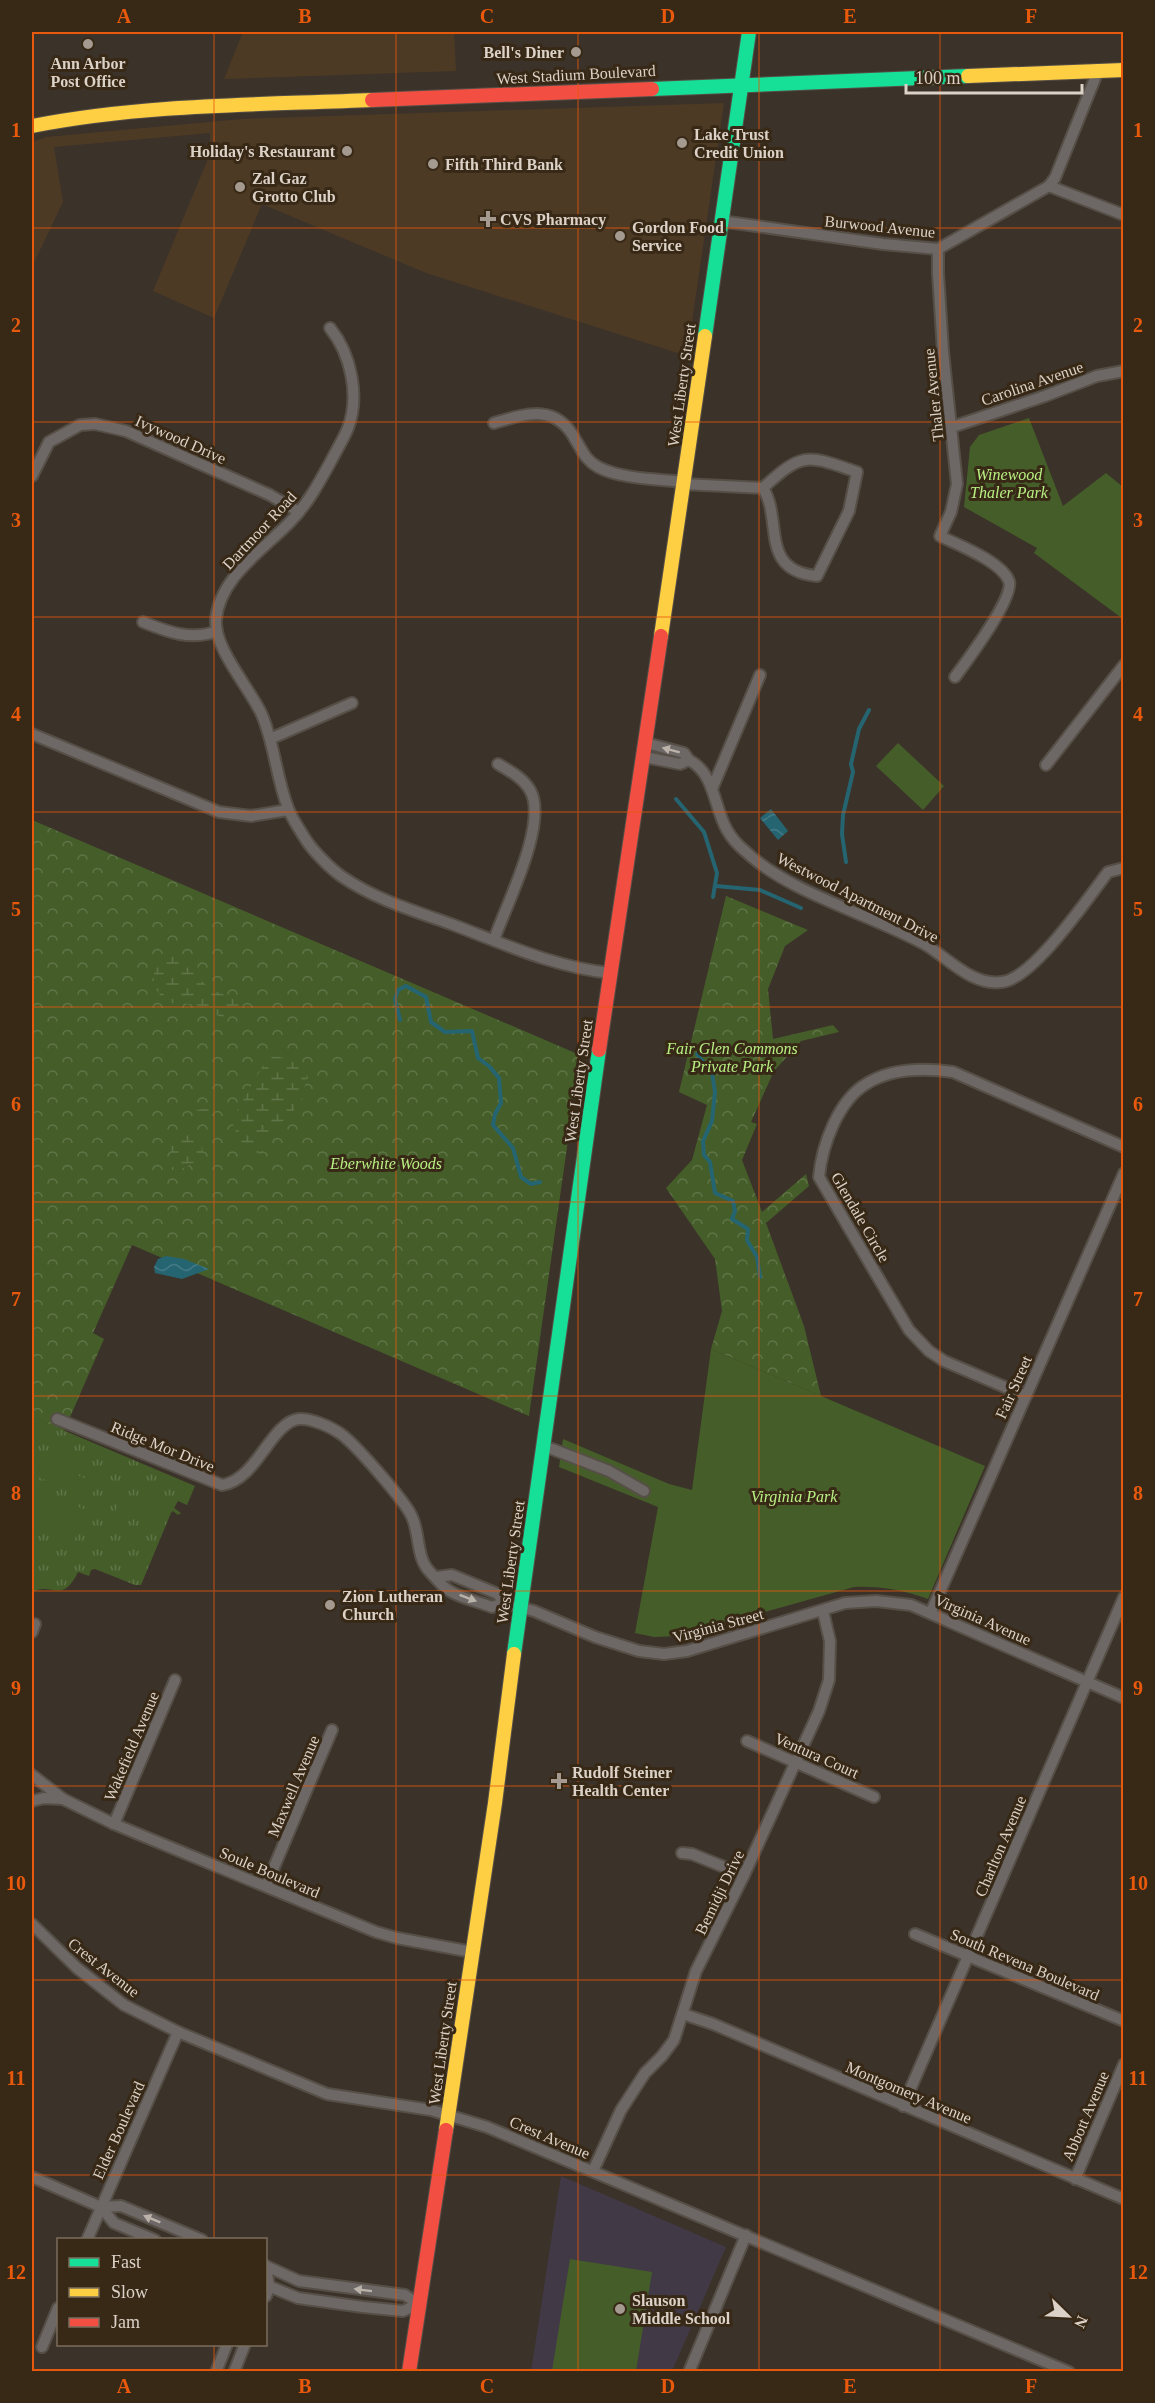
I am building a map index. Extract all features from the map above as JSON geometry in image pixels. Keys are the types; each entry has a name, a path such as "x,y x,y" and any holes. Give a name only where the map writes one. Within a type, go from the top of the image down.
{"main road":[{"name":"West Liberty Street","path":"409,2372 495,1803 520,1607 610,973 645,750 749,32"},
{"name":"West Stadium Boulevard","path":"32,126 84,116 171,108 1124,70"}],"street":[{"path":"1098,71 1055,178 1049,186 1124,215"},
{"name":"Burwood Avenue","path":"721,221 883,244 938,249 1049,186"},
{"name":"Thaler Avenue","path":"938,249 943,352 957,484 951,512 940,536 978,554 1000,570 1009,582 1009,592 1002,607 955,677"},
{"name":"Dartmoor Road","path":"217,631 218,611 226,589 250,561 299,513 320,483 348,427 353,392 350,366 330,328"},
{"name":"Carolina Avenue","path":"952,427 1097,376 1124,371"},
{"path":"494,423 527,414 547,415 561,421 574,436 584,456 597,467 612,473 684,483 763,488 786,467 801,459 820,460 857,472 849,511 818,576 795,570 782,560 774,536 768,495 763,488"},
{"name":"Ivywood Drive","path":"32,476 49,442 80,425 95,424 126,431 270,495 299,513"},
{"path":"143,622 171,633 203,636 217,631 230,663 258,706 272,738 279,778 288,810 308,843 340,876 376,896 544,960 610,973"},
{"path":"1046,765 1124,664"},
{"path":"712,789 759,675"},
{"path":"272,738 352,703"},
{"path":"32,734 219,812 250,816 288,810"},
{"name":"Westwood Apartment Drive","path":"645,750 680,764 689,760 704,771 727,830 744,851 765,868 796,885 882,923 927,946 968,975 1002,982 1017,977 1035,963 1108,873 1124,868"},
{"path":"494,940 525,862 535,805 531,791 519,777 498,764"},
{"name":"Glendale Circle","path":"1026,1396 944,1361 929,1351 909,1330 819,1177 821,1157 827,1136 844,1106 866,1084 895,1073 929,1068 953,1072 1124,1147"},
{"name":"Fair Street","path":"931,1612 1124,1173"},
{"name":"Ridge Mor Drive","path":"57,1419 222,1485 240,1478 287,1423 303,1419 327,1427 341,1434 411,1513 418,1530 421,1557 430,1572 437,1577 452,1575 498,1594 504,1603 520,1607"},
{"path":"543,1448 609,1471 644,1491"},
{"name":"Charlton Avenue","path":"903,2106 1124,1597"},
{"name":"Virginia Avenue","path":"823,1611 845,1603 876,1601 911,1605 1124,1698"},
{"name":"Virginia Street","path":"520,1607 614,1644 639,1651 664,1654 687,1651 823,1611"},
{"name":"Bemidji Drive","path":"593,2171 621,2110 645,2073 674,2040 696,1971 744,1875 819,1711 830,1680 830,1641 823,1611"},
{"name":"Wakefield Avenue","path":"114,1824 174,1680"},
{"name":"Maxwell Avenue","path":"266,1886 332,1730"},
{"name":"Ventura Court","path":"747,1741 874,1797"},
{"name":"Soule Boulevard","path":"32,1775 63,1799 114,1824 376,1932 472,1952"},
{"name":"Soule Boulevard","path":"32,1801 44,1798 63,1799"},
{"path":"682,1853 692,1854 744,1875"},
{"name":"Crest Avenue","path":"32,1924 76,1968 124,2005 178,2032 327,2094 427,2109 487,2127 1069,2372"},
{"name":"South Revena Boulevard","path":"915,1934 1124,2021"},
{"name":"Montgomery Avenue","path":"683,2014 713,2024 1124,2199"},
{"name":"Elder Boulevard","path":"88,2238 178,2032"},
{"name":"Abbott Avenue","path":"1075,2179 1124,2064"},
{"path":"32,2177 101,2207 121,2206 197,2238"},
{"path":"101,2207 114,2223 150,2238"},
{"path":"689,2372 746,2235"},
{"path":"267,2266 299,2281 405,2295 418,2304"},
{"path":"267,2290 298,2298 403,2311 418,2304"},
{"path":"42,2347 57,2310"},
{"path":"216,2372 226,2346"},
{"path":"234,2372 244,2346"}],"shaded area":[{"path":"243,32 454,32 456,71 224,79"},
{"path":"724,103 687,356 426,273 262,204 214,318 153,291 210,154 210,133 54,147 63,202 32,267 32,142 46,137 242,119"},
{"name":"Slauson Middle School","path":"561,2176 726,2247 672,2371 531,2372"}],"green space":[{"name":"Winewood Thaler Park","path":"1029,418 1063,506 1106,473 1123,487 1123,619 1034,553 1037,548 964,507 970,447 979,435"},
{"path":"898,743 944,786 923,810 876,766"},
{"name":"Eberwhite Woods","path":"32,820 580,1055 529,1416 132,1245 93,1333 104,1339 64,1431 32,1417"},
{"name":"Fair Glen Commons Private Park","path":"726,896 808,930 785,946 768,989 773,1039 833,1025 839,1032 801,1041 774,1071 751,1122 757,1124 742,1160 762,1212 806,1174 809,1186 766,1223 804,1326 821,1396 711,1349 722,1311 715,1259 666,1188 692,1160 707,1105 679,1092"},
{"path":"170,955 187,966 213,990 235,997 240,1007 238,1013 222,1018 196,1005 168,1003 156,989 154,976 156,962"},
{"path":"268,1057 292,1060 301,1066 308,1077 304,1088 305,1096 290,1115 268,1132 261,1141 259,1159 241,1142 233,1125 238,1109"},
{"path":"208,1108 210,1118 200,1121 196,1110"},
{"path":"192,1134 201,1139 203,1153 201,1159 180,1170 172,1170 170,1141 179,1135"},
{"name":"Virginia Park","path":"711,1349 985,1466 928,1599 891,1589 854,1587 679,1636 654,1637 635,1633 658,1507 559,1467 563,1439 669,1484 692,1490"},
{"path":"32,1417 195,1486 187,1505 178,1501 174,1508 181,1513 178,1515 173,1511 171,1513 141,1585 135,1585 95,1569 91,1570 89,1576 78,1572 67,1588 38,1590 32,1593"},
{"path":"46,1451 71,1461 61,1486 35,1476"},
{"path":"71,1473 97,1483 90,1499 65,1489"},
{"path":"32,1488 56,1498 44,1528 32,1523"},
{"path":"121,1493 170,1510 163,1527 115,1512"},
{"path":"61,1500 86,1510 74,1541 49,1530"},
{"path":"570,2259 652,2272 636,2371 552,2371"}],"water":[{"path":"771,809 788,831 778,840 760,818"},
{"path":"166,1256 184,1259 209,1269 182,1279 155,1273 154,1267 158,1259"}],"waterway":[{"path":"846,862 842,834 843,815 853,772 851,764 859,729 869,710"},
{"path":"676,799 704,832 717,873 713,897"},
{"path":"716,886 760,890 801,908"},
{"path":"400,1020 395,999 398,990 406,986 426,997 431,1022 445,1032 472,1031 478,1058 499,1078 501,1103 495,1114 493,1125 513,1148 521,1177 531,1184 540,1182"},
{"path":"697,1054 712,1073 715,1092 712,1121 703,1141 704,1155 710,1162 715,1193 733,1201 735,1211 732,1219 748,1229 747,1240 757,1257 760,1277"}],"traffic: fast":[{"path":"705,336 749,32"},
{"path":"652,89 968,76"},
{"path":"514,1654 599,1050"}],"traffic: slow":[{"path":"968,76 1124,70"},
{"path":"32,126 159,109 372,100"},
{"path":"661,636 705,336"},
{"path":"446,2130 495,1803 514,1654"}],"traffic: jam":[{"path":"372,100 652,89"},
{"path":"599,1050 661,636"},
{"path":"409,2372 446,2130"}],"place":[{"name":"Ann Arbor Post Office","path":"88,44"},
{"name":"Bell's Diner","path":"576,52"},
{"name":"Lake Trust Credit Union","path":"682,143"},
{"name":"Holiday's Restaurant","path":"347,151"},
{"name":"Fifth Third Bank","path":"433,164"},
{"name":"Zal Gaz Grotto Club","path":"240,187"},
{"name":"CVS Pharmacy","path":"488,219"},
{"name":"Gordon Food Service","path":"620,236"},
{"name":"Zion Lutheran Church","path":"330,1605"},
{"name":"Rudolf Steiner Health Center","path":"559,1781"},
{"name":"Slauson Middle School","path":"620,2309"}]}
